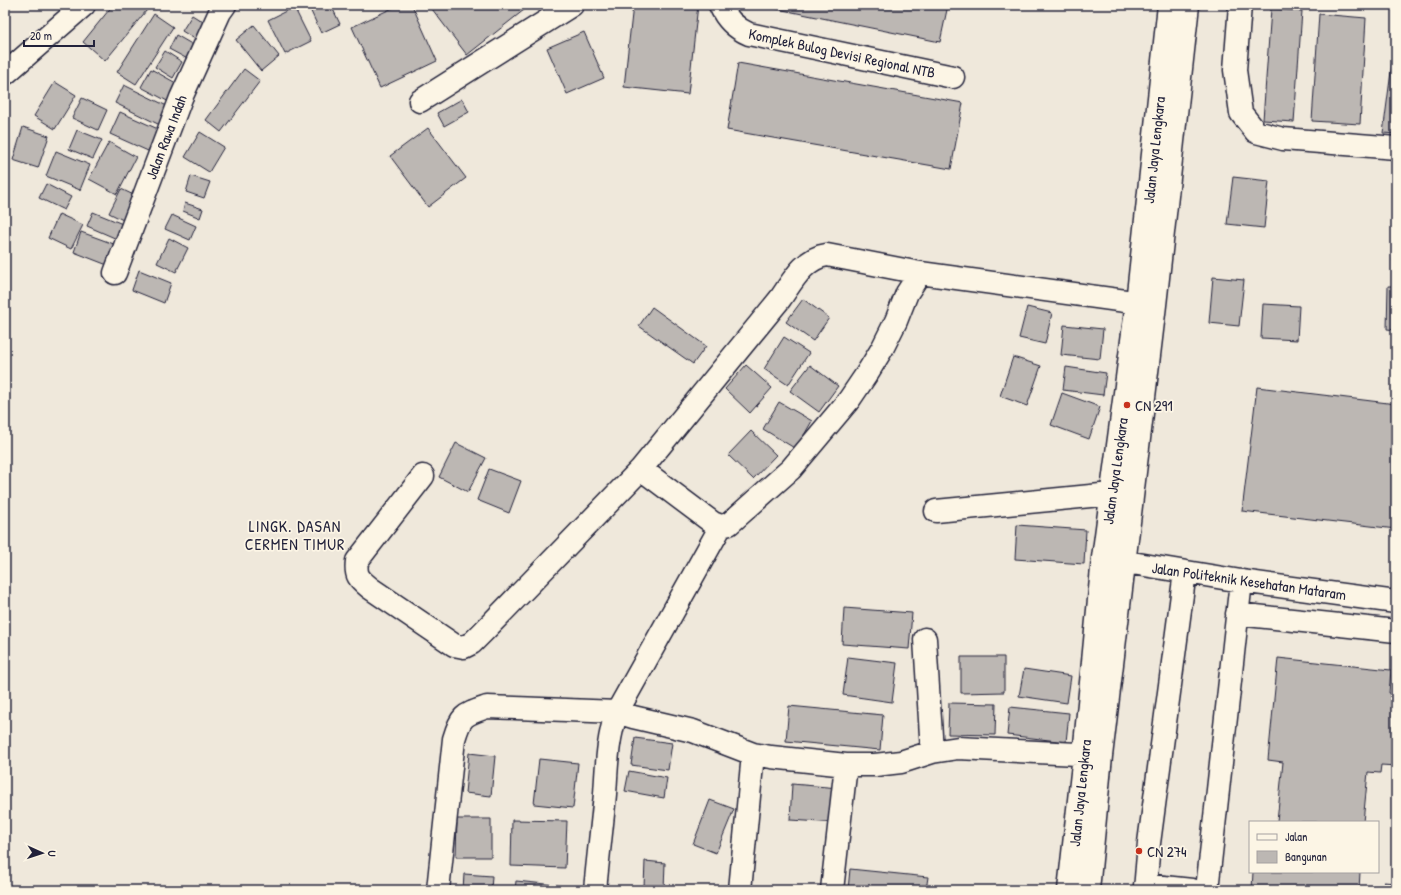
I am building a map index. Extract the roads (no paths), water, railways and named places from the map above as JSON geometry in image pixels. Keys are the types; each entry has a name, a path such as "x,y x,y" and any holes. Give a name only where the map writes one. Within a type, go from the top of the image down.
{"street":[{"path":"5,74 84,5"},
{"path":"420,101 572,5"},
{"name":"Komplek Bulog Devisi Regional NTB","path":"720,5 726,17 742,31 749,34 953,77"},
{"name":"Jalan Jaya Lengkara","path":"1113,560 1111,494 1146,304 1169,5"},
{"name":"Jalan Jaya Lengkara","path":"1088,890 1093,755 1113,560 1146,304 1188,5"},
{"path":"1240,5 1235,70 1241,113 1256,132 1283,139 1396,148"},
{"name":"Jalan Rawa Indah","path":"115,273 181,98 218,7"},
{"path":"423,476 357,561 356,570 358,576 370,588 454,645 464,647 472,643 483,632 640,469 780,299 799,273 812,260 819,256 827,255 920,273 1146,304"},
{"path":"640,469 713,523 721,526 729,524 791,469 849,400 882,349 896,321 907,293 920,273"},
{"path":"936,511 1111,494"},
{"path":"595,890 611,729 617,712 721,526"},
{"name":"Jalan Politeknik Kesehatan Mataram","path":"1113,560 1241,581 1396,602"},
{"path":"1185,572 1149,843 1145,887 1192,890"},
{"path":"1207,890 1241,581"},
{"path":"1237,614 1396,631"},
{"path":"925,639 932,752"},
{"path":"438,890 454,739 458,725 468,714 487,707 617,712 632,717 693,731 753,754 846,765 875,765 901,762 944,749 971,748 1093,755"},
{"path":"740,890 753,754"},
{"name":"Jalan Jaya Lengkara","path":"1069,890 1093,755"},
{"path":"832,890 846,765"}],"place":[{"name":"CN 291","path":"1127,405"},
{"name":"CN 274","path":"1139,851"}],"district":[{"name":"LINGK. DASAN CERMEN TIMUR","path":"295,535"}]}
